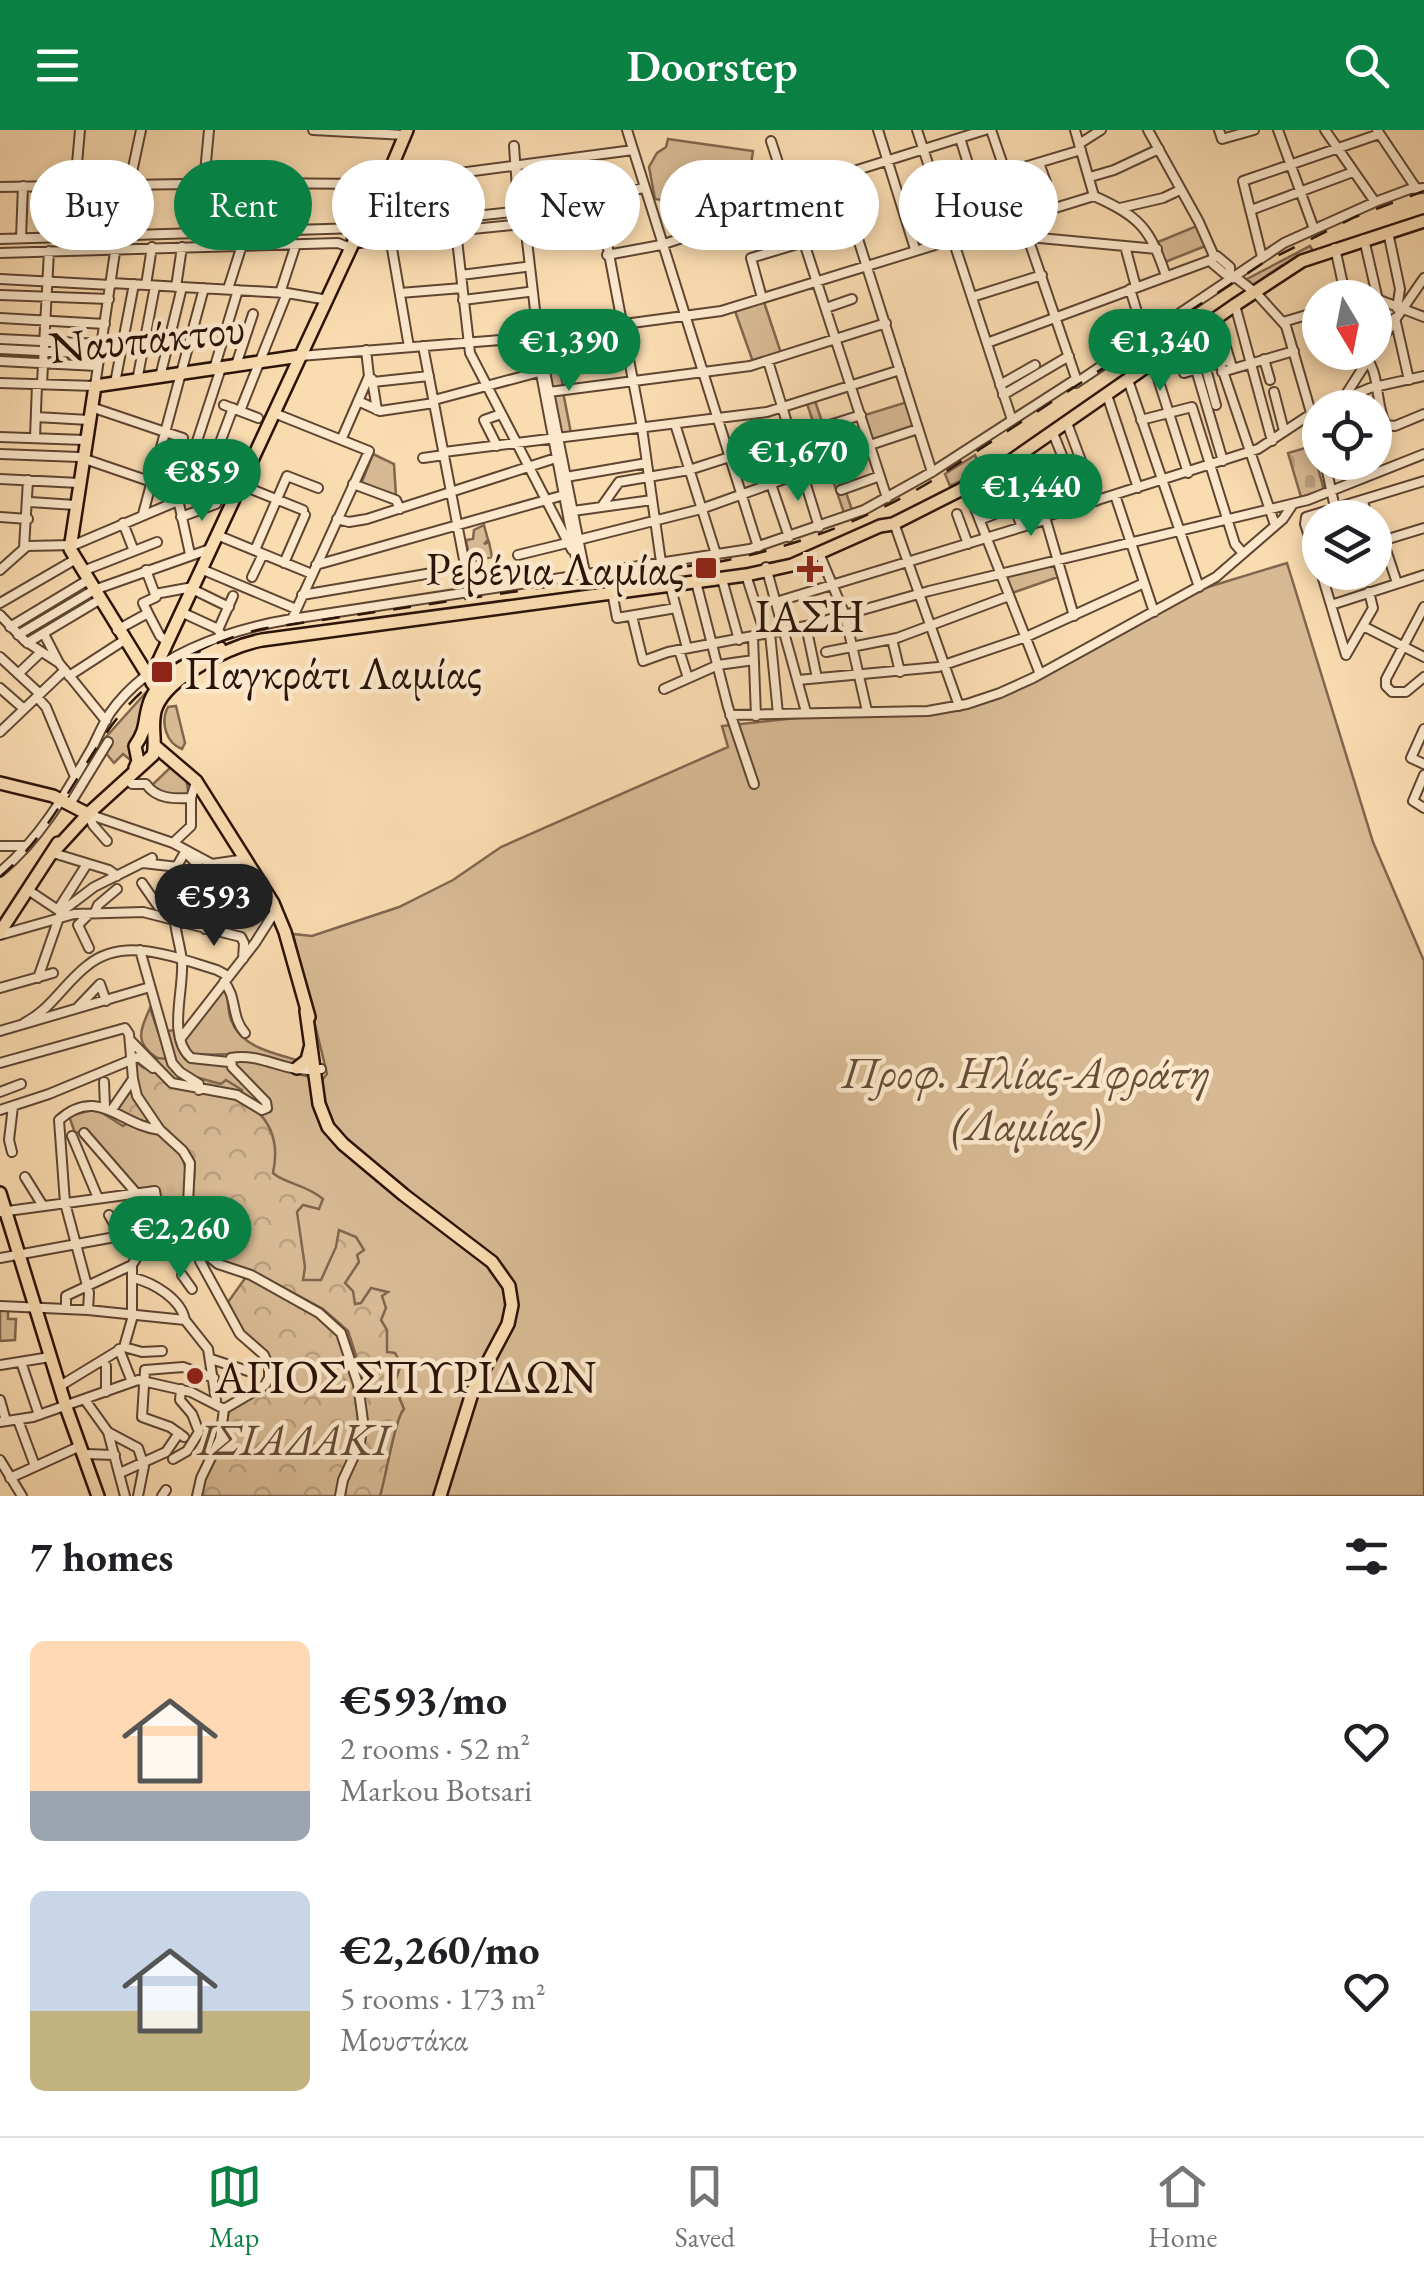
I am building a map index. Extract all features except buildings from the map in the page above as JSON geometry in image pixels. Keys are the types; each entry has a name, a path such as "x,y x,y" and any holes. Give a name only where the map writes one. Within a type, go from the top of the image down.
{"main road":[{"path":"394,160 406,133"},
{"path":"153,685 202,657 251,637 556,593 766,569 967,488 1026,452 1302,261 1424,221"},
{"path":"0,934 54,851 92,817 147,750 149,705 167,642 352,250"},
{"name":"Ναυπάκτου","path":"94,386 300,356"},
{"path":"94,386 70,545 153,685 168,690 228,650 254,642 746,575 819,554 999,469"},
{"path":"147,750 175,763 196,782 279,915 334,1134"},
{"path":"0,786 65,802 92,817"},
{"path":"306,1011 309,1057 295,1069 310,1076 317,1087"},
{"path":"310,1043 318,1067 322,1113 334,1134 404,1195 492,1262 509,1286 510,1318 473,1390 440,1496"},
{"path":"0,1193 98,1496"}],"street":[{"path":"77,160 80,130"},
{"path":"135,160 140,130"},
{"path":"205,160 209,130"},
{"path":"314,130 406,133"},
{"path":"627,130 660,241"},
{"path":"878,130 899,200"},
{"path":"917,130 927,160"},
{"path":"879,162 988,130 1000,160"},
{"path":"1075,130 1094,196"},
{"path":"1047,160 1080,147 1101,130"},
{"path":"1148,130 1212,258 1224,274 1232,275 1254,292 1283,322 1310,390"},
{"path":"1221,134 1254,130"},
{"path":"1278,130 1314,229"},
{"path":"1324,130 1375,202"},
{"path":"163,661 220,632 294,614 758,547 857,514 932,472 1146,338 1262,257 1375,202 1420,188 1378,132 1244,180 1262,257"},
{"path":"960,138 967,160"},
{"path":"771,141 777,160"},
{"path":"514,146 515,160"},
{"path":"1090,177 1159,149"},
{"path":"560,160 633,150"},
{"path":"1251,210 1353,172"},
{"path":"21,238 23,186"},
{"path":"0,187 30,186"},
{"path":"640,189 644,188"},
{"path":"1120,208 1180,190"},
{"path":"1058,208 1094,196 1120,208 1148,232 1166,276"},
{"path":"1388,232 1400,286 1398,312 1410,380"},
{"path":"0,240 30,238"},
{"path":"1364,239 1372,280"},
{"path":"1058,240 1157,249"},
{"path":"608,255 660,244"},
{"path":"1125,246 1146,338"},
{"path":"1336,248 1342,280"},
{"path":"0,254 49,250 43,363 34,438"},
{"path":"94,386 117,250"},
{"path":"136,382 149,316 152,250"},
{"path":"160,377 174,320 182,250"},
{"path":"190,554 178,499 218,368 241,250"},
{"path":"202,489 232,408 260,362 295,250"},
{"path":"392,250 409,347"},
{"path":"458,250 468,343 544,500 575,553"},
{"path":"524,250 528,292 549,392 556,458 582,574"},
{"path":"526,250 539,372 566,476 582,574"},
{"path":"607,250 642,428 661,562"},
{"path":"663,250 758,547"},
{"path":"762,298 750,258 772,250"},
{"path":"807,250 887,498"},
{"path":"862,250 932,472"},
{"path":"300,356 536,336 721,311 912,250"},
{"path":"956,250 1014,418"},
{"path":"1033,250 1077,380"},
{"path":"987,344 1212,258"},
{"path":"461,275 525,266"},
{"path":"972,298 1042,275"},
{"path":"1392,320 1424,278"},
{"path":"0,279 284,293 328,300"},
{"path":"115,385 134,284"},
{"path":"143,514 204,288"},
{"path":"400,293 462,288"},
{"path":"463,300 528,292"},
{"path":"0,294 109,299"},
{"path":"826,308 852,299"},
{"path":"1234,305 1272,441"},
{"path":"1392,309 1424,317"},
{"path":"236,366 253,314"},
{"path":"149,316 174,320"},
{"path":"1283,322 1302,316"},
{"path":"0,318 104,324"},
{"path":"1212,320 1249,452 1275,526"},
{"path":"549,392 702,374 768,361 886,323"},
{"path":"225,333 245,338"},
{"path":"1191,336 1224,461"},
{"path":"0,340 100,349"},
{"path":"0,349 44,346"},
{"path":"423,346 470,591"},
{"path":"1174,348 1183,373 1250,363 1294,351"},
{"path":"366,350 376,410"},
{"path":"1003,395 1069,356"},
{"path":"1264,359 1270,380"},
{"path":"768,361 819,526"},
{"path":"0,362 98,366"},
{"path":"1153,363 1188,472"},
{"path":"1000,384 1035,365"},
{"path":"1201,368 1216,405"},
{"path":"423,458 781,408 900,370"},
{"path":"1372,370 1387,426 1424,414"},
{"path":"358,401 376,410 434,402 539,372"},
{"path":"371,379 429,376"},
{"path":"1368,390 1423,377 1424,391"},
{"path":"342,438 371,379"},
{"path":"1128,380 1200,587"},
{"name":"Ναυπάκτου","path":"0,383 94,386"},
{"path":"1274,392 1284,431"},
{"path":"1107,395 1138,488"},
{"path":"1141,420 1190,406 1239,549"},
{"path":"232,408 258,418"},
{"path":"274,413 369,451 294,614"},
{"path":"36,417 90,414 183,438"},
{"path":"497,446 484,420 501,414"},
{"path":"602,506 619,482 689,470 860,415"},
{"path":"776,602 1224,461 1272,441 1302,419"},
{"path":"675,424 716,554"},
{"path":"1067,424 1096,501"},
{"path":"578,540 701,509 918,429"},
{"path":"1054,432 1082,506"},
{"path":"0,437 85,440"},
{"path":"1026,452 1074,616"},
{"path":"0,454 82,458 152,482"},
{"path":"632,616 643,662 683,649 806,626 920,593 1292,504 1424,454"},
{"path":"338,519 356,521 556,458"},
{"path":"566,476 647,463"},
{"path":"999,469 1022,527"},
{"path":"252,577 287,476 318,488"},
{"path":"841,490 880,476"},
{"path":"0,570 24,548 70,545 202,489 243,478 304,513 284,563"},
{"path":"0,480 79,483"},
{"path":"24,548 28,480"},
{"path":"1329,480 1334,500"},
{"path":"1363,500 1424,481"},
{"path":"353,484 398,505"},
{"path":"771,484 789,537"},
{"path":"967,488 1040,674"},
{"path":"217,535 284,563 314,570 564,495"},
{"path":"1115,495 1154,612"},
{"path":"572,511 652,500"},
{"path":"30,502 76,505"},
{"path":"182,517 216,504"},
{"path":"730,715 928,711 960,706 1040,674 1200,587 1222,573 1239,549 1275,526 1292,504"},
{"path":"980,520 1014,506"},
{"path":"957,514 968,544"},
{"path":"0,517 26,519"},
{"path":"891,520 910,562 960,706"},
{"path":"123,523 134,551"},
{"path":"1392,538 1424,528"},
{"path":"10,627 134,551 158,542"},
{"path":"518,554 567,543"},
{"path":"0,602 146,570 210,549"},
{"path":"819,554 845,615 867,711"},
{"path":"201,569 294,614"},
{"path":"766,569 806,712"},
{"path":"146,570 156,598 143,602 167,642"},
{"path":"1392,571 1397,582"},
{"path":"302,595 432,573"},
{"path":"746,575 768,634 778,714"},
{"path":"1331,605 1424,575"},
{"path":"554,578 556,593"},
{"path":"722,578 739,640"},
{"path":"27,643 44,634 88,580"},
{"path":"18,636 88,580"},
{"path":"696,582 730,715 754,784"},
{"path":"798,680 945,665 1026,638 1144,583"},
{"path":"670,584 688,678"},
{"path":"155,594 192,588 229,607"},
{"path":"1327,590 1346,655 1372,608 1368,592"},
{"path":"612,592 617,618 676,608"},
{"path":"220,632 233,596"},
{"path":"826,652 892,639 1009,596"},
{"path":"1424,607 1420,622 1386,679 1387,688 1400,693 1424,677"},
{"path":"181,612 220,632"},
{"path":"0,732 64,670 148,613"},
{"path":"0,615 18,636 64,670"},
{"path":"806,626 817,678"},
{"path":"1363,626 1424,657"},
{"path":"44,634 64,670 106,721"},
{"path":"754,637 756,716"},
{"path":"892,639 900,672"},
{"path":"18,674 40,653"},
{"path":"0,657 46,707 75,778"},
{"path":"664,688 718,665 754,660"},
{"path":"65,802 117,705 153,685"},
{"path":"0,688 24,710"},
{"path":"1424,729 1411,758 1424,764"},
{"path":"0,872 65,802 108,742"},
{"path":"1424,776 1413,801 1424,808"},
{"path":"156,903 178,867 180,848 191,826 196,782"},
{"path":"122,783 146,784 151,792 161,796 192,798"},
{"path":"92,817 180,848 212,864 248,862"},
{"path":"92,817 107,841"},
{"path":"0,845 26,846"},
{"path":"140,950 176,1070 199,1090 237,1095 260,1110 267,1109 266,1101 229,1062 188,1058 181,1038 178,1019 182,960 178,922 210,878 180,848"},
{"path":"54,851 117,876"},
{"path":"0,934 60,912 94,886 152,858"},
{"path":"205,929 219,898 248,862"},
{"path":"142,863 178,867"},
{"path":"38,978 60,912 87,864"},
{"path":"238,918 260,882"},
{"path":"142,883 156,903 158,915"},
{"path":"89,948 78,925 117,889"},
{"path":"28,890 60,912 158,915 242,938 242,958"},
{"path":"181,1038 279,915"},
{"path":"11,916 25,928"},
{"path":"24,1024 46,1010 89,963 112,952 140,950 182,960 226,979 236,1020 245,1033"},
{"path":"0,988 54,973"},
{"path":"75,1010 100,984 106,1001"},
{"path":"3,1033 150,987"},
{"path":"0,1063 122,1028 128,1030 139,1100 190,1163 188,1204 200,1261 240,1334 263,1354 270,1367 266,1384 224,1410 220,1439 201,1478 197,1496"},
{"path":"130,1040 151,1058 160,1074"},
{"path":"0,1110 141,1051"},
{"path":"229,1062 240,1056 295,1069 318,1067"},
{"path":"131,1058 141,1058 170,1082 189,1084"},
{"path":"108,1109 133,1079"},
{"path":"104,1082 108,1109"},
{"path":"0,1092 21,1084"},
{"path":"12,1152 9,1138 13,1106"},
{"path":"88,1310 87,1288 65,1204 59,1120 83,1107 108,1109 160,1130"},
{"path":"84,1133 137,1194"},
{"path":"72,1136 98,1198"},
{"path":"25,1177 43,1206"},
{"path":"3,1212 154,1191 162,1228"},
{"path":"109,1214 121,1236"},
{"path":"0,1258 186,1224 218,1264 251,1275 319,1312 341,1333 358,1384 363,1429 340,1496"},
{"path":"66,1309 66,1296 132,1265 140,1252 135,1234"},
{"path":"156,1246 197,1242"},
{"path":"132,1265 132,1313 122,1348 132,1382"},
{"path":"182,1275 192,1289"},
{"path":"134,1278 164,1292 181,1308 208,1349 216,1400"},
{"path":"0,1306 187,1320"},
{"path":"60,1386 122,1348 162,1350"},
{"path":"0,1365 50,1357"},
{"path":"211,1360 234,1371 254,1373"},
{"path":"20,1362 39,1416"},
{"path":"106,1366 106,1392"},
{"path":"0,1400 3,1422 39,1416 144,1375 183,1367 214,1378"},
{"path":"144,1375 224,1410"},
{"path":"144,1375 142,1415 182,1435 170,1456"},
{"path":"120,1474 143,1462 187,1451 199,1432 192,1414 180,1400 181,1389"},
{"path":"85,1400 108,1432 124,1496"},
{"path":"18,1420 35,1466"},
{"path":"108,1432 134,1443 143,1462 136,1496"},
{"path":"5,1475 81,1450 115,1456"},
{"path":"0,1460 5,1475 22,1496"}],"green space":[{"path":"668,139 753,151 752,160 660,160 660,200 655,199 649,167"},
{"path":"1199,225 1208,245 1165,262 1158,242"},
{"path":"1310,246 1313,251 1253,285 1247,279"},
{"path":"764,302 781,353 753,362 735,311"},
{"path":"554,337 563,387 551,389 542,340"},
{"path":"563,392 571,433 560,434 552,394"},
{"path":"814,398 852,510 844,513 806,401"},
{"path":"907,402 915,427 873,441 865,415"},
{"path":"1302,449 1302,480 1321,480 1324,490 1301,497 1288,453"},
{"path":"373,454 394,464 396,496 361,484"},
{"path":"975,455 982,471 950,486 945,474"},
{"path":"484,525 488,540 484,544 489,542 492,557 470,562 466,540 473,539 474,530"},
{"name":"Προφ. Ηλίας-Αφράτη (Λαμίας)","path":"1287,563 1373,842 1424,961 1424,1496 209,1496 228,1415 269,1388 275,1370 240,1244 139,1074 157,1058 141,1037 150,1008 167,1058 166,1031 176,1030 187,1059 241,1059 322,1080 327,1074 293,934 312,936 399,907 453,880 501,847 728,747 722,726 805,717 912,714 982,701 1195,591"},
{"path":"1054,565 1058,577 1012,593 1005,577"},
{"path":"149,689 133,762 123,754 114,763 105,752 111,743 105,738"},
{"path":"176,706 185,743 182,749 168,737 165,725 168,707"},
{"path":"172,766 186,778 189,797 165,795 151,786"},
{"path":"225,987 231,1020 243,1037 260,1048 300,1061 294,1065 240,1054 190,1055 185,1039"},
{"path":"157,1058 167,1059 172,1070 191,1084 200,1082 199,1078 221,1084 226,1080 242,1090 240,1099 259,1113 271,1130 275,1150 273,1173 323,1199 319,1209 303,1205 297,1212 305,1267 303,1280 321,1280 339,1230 356,1237 364,1250 357,1255 359,1262 345,1283 353,1291 355,1304 361,1303 371,1288 388,1292 382,1296 386,1308 381,1320 387,1330 387,1352 395,1353 401,1364 394,1385 404,1409 380,1496 344,1496 367,1427 361,1371 348,1331 323,1309 260,1275 207,1255 208,1250 217,1253 220,1246 194,1214 195,1164 189,1153 159,1130 115,1109 134,1061 144,1068"},
{"path":"96,1109 123,1126 128,1123 149,1130 175,1147 186,1169 189,1222 164,1226 156,1189 139,1191 85,1131 75,1133 69,1116"},
{"name":"ΙΣΙΑΔΑΚΙ","path":"246,1277 322,1318 341,1340 354,1381 358,1415 354,1445 337,1496 201,1496 224,1440 229,1410 266,1389 273,1378 268,1355 244,1333 228,1302"},
{"path":"8,1307 8,1319 16,1319 15,1340 0,1341 0,1308"}],"tunnel":[{"path":"155,1191 187,1186"}],"railway":[{"path":"0,877 47,825 124,710 159,677 199,652 267,628 723,561 830,530 930,482 1263,263 1355,217 1424,191"}],"place":[{"name":"Ρεβένια Λαμίας","path":"706,568"},
{"name":"ΙΑΣΗ","path":"810,569"},
{"name":"Παγκράτι Λαμίας","path":"162,672"},
{"name":"ΑΓΙΟΣ ΣΠΥΡΙΔΩΝ","path":"195,1376"}]}
